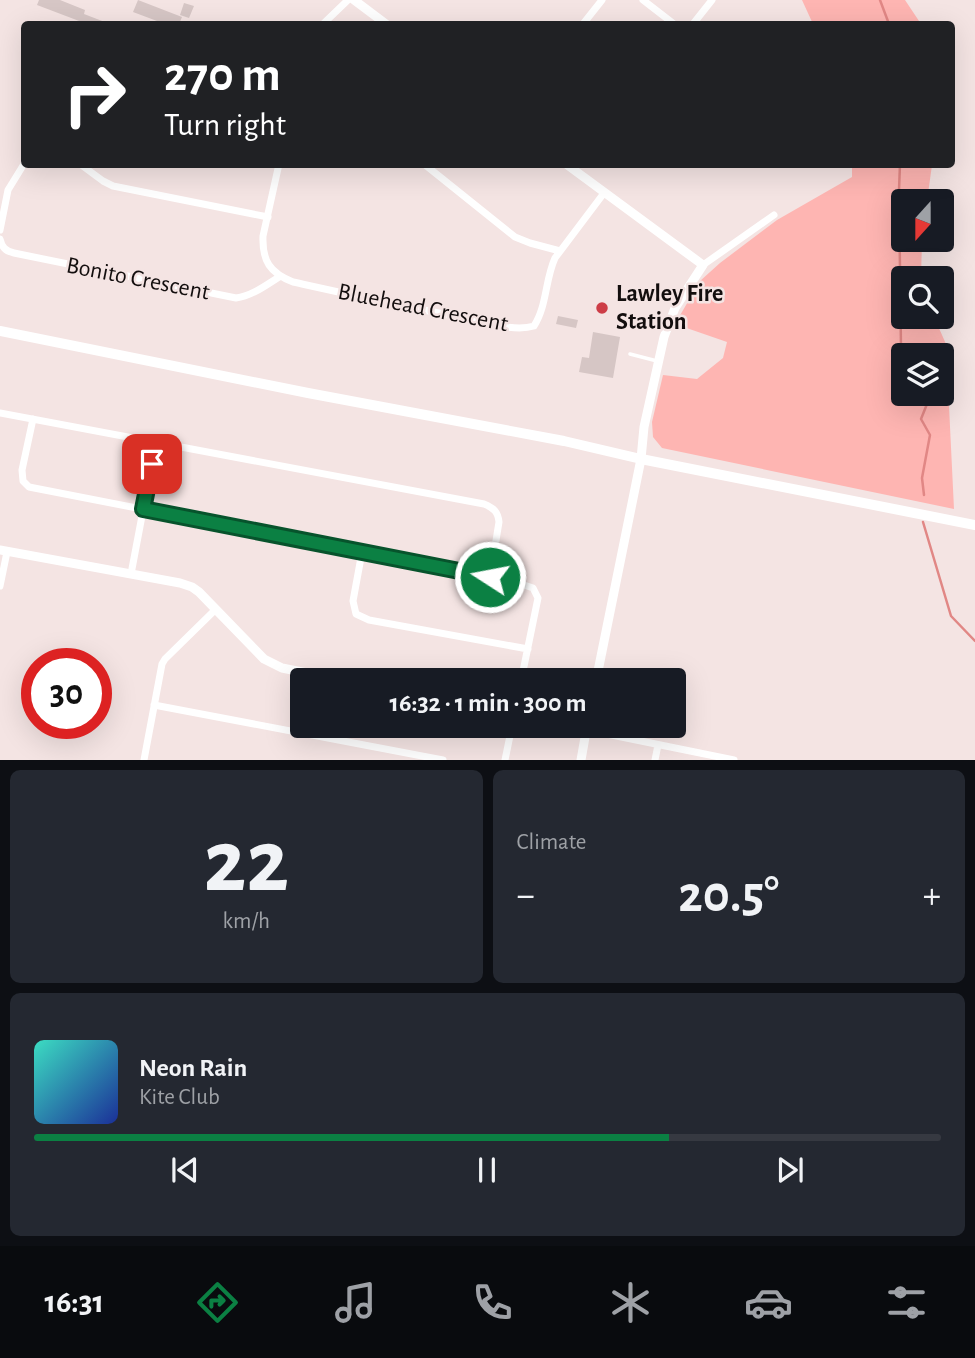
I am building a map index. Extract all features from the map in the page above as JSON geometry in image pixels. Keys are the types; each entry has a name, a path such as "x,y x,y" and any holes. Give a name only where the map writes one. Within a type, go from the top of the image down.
{"main road":[{"path":"0,331 564,441 641,459 975,525"}],"street":[{"path":"326,21 348,0"},
{"path":"354,0 382,21"},
{"path":"585,21 602,0"},
{"path":"643,0 670,21"},
{"path":"695,21 712,0"},
{"path":"0,230 8,190 22,168"},
{"path":"85,168 113,186 268,217"},
{"path":"278,168 263,247 264,257 279,277"},
{"path":"429,168 515,237 560,251"},
{"path":"571,168 703,265"},
{"name":"Bluehead Crescent","path":"279,277 425,311 527,328 534,326 539,318 551,268 560,251 604,193"},
{"path":"599,668 641,459 644,427 664,337 675,308 703,265 775,215"},
{"name":"Bonito Crescent","path":"0,239 6,250 14,253 236,298 244,297 279,277"},
{"path":"0,413 473,501 488,506 499,515 490,577"},
{"path":"33,419 22,470 23,481 29,487 490,577 533,589 538,598 524,668"},
{"path":"131,574 156,442"},
{"path":"0,586 3,551 180,583 192,587 264,659 290,670"},
{"path":"362,552 353,601 356,614 369,620 528,649"},
{"path":"144,760 162,664 216,609"},
{"path":"154,705 443,760"},
{"path":"505,760 510,738"},
{"path":"581,760 585,738"},
{"path":"631,738 734,760"},
{"path":"655,760 658,744"}],"lane":[{"path":"630,354 659,361"}],"shaded area":[{"path":"802,0 905,0 919,21 812,21"},
{"path":"852,168 932,168 929,189 891,189 891,252 922,252 921,266 891,266 891,329 939,329 946,343 891,343 891,406 949,406 954,509 662,448 653,437 652,422 663,375 697,379 723,358 727,342 675,324 700,281 777,220 852,177"}],"building":[{"path":"39,0 60,0 85,10 84,14 102,21 79,21 37,5"},
{"path":"138,0 182,17 180,21 157,21 133,12"},
{"path":"184,3 194,6 189,18 180,15"},
{"path":"558,316 578,320 576,328 556,324"},
{"path":"593,332 620,337 613,378 579,372 582,357 589,358"}],"waterway":[{"path":"880,0 888,21"},
{"path":"900,168 901,343"},
{"path":"924,495 922,478 930,435 921,419 926,406"},
{"path":"923,522 951,616 975,641"}],"place":[{"name":"Lawley Fire Station","path":"602,308"}],"route":[{"path":"152,464 143,509 490,577"}]}
